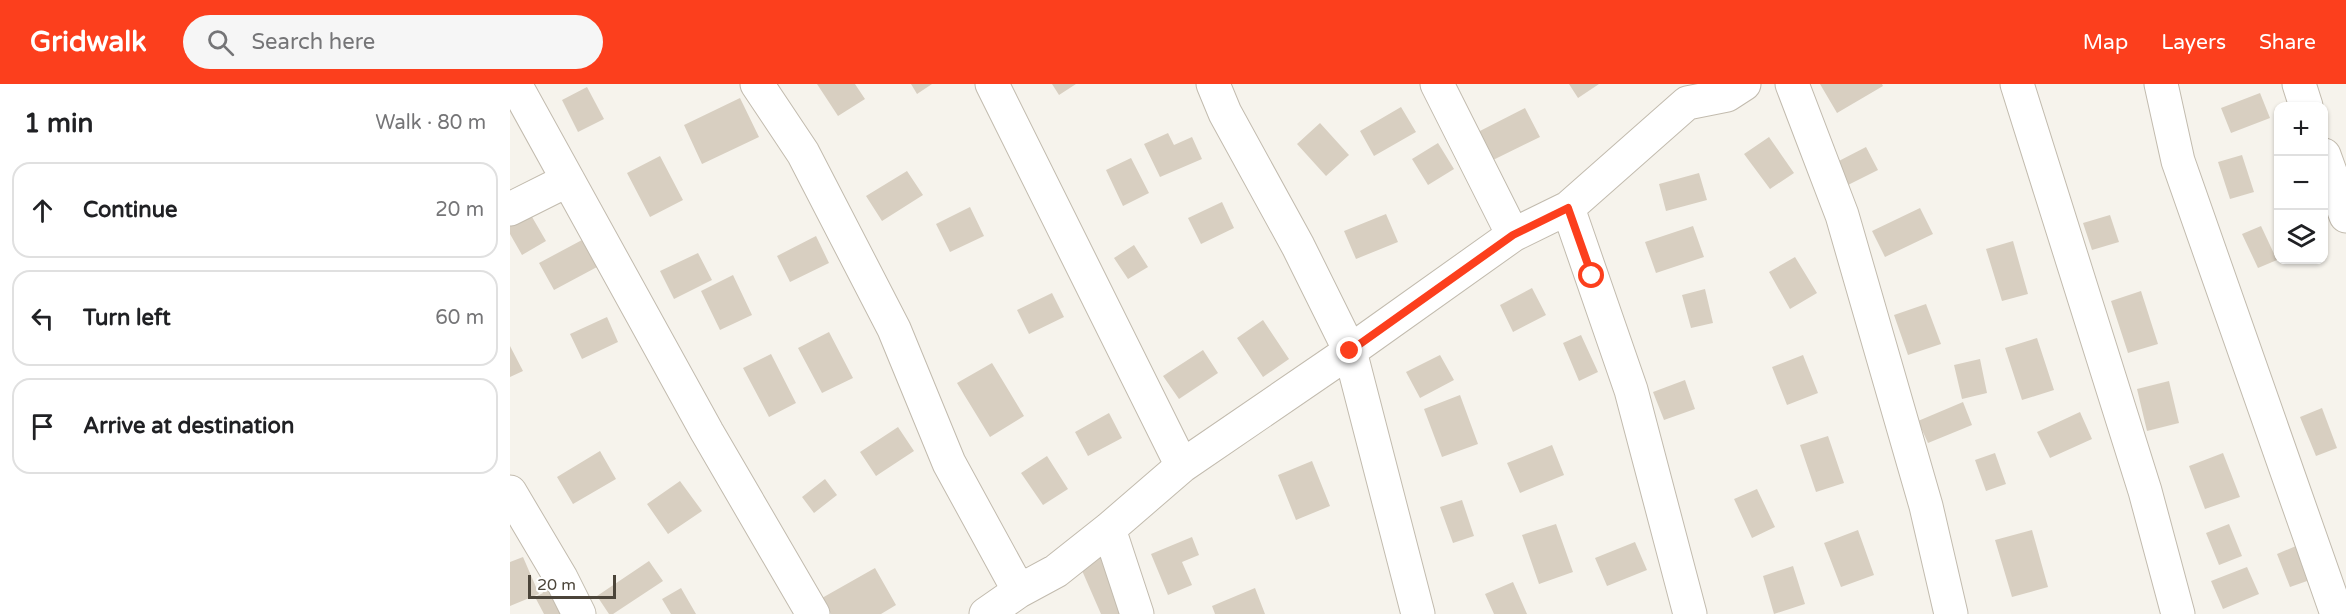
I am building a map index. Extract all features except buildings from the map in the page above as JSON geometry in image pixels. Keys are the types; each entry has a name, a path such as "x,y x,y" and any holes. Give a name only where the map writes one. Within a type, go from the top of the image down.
{"street":[{"path":"515,84 707,432 813,614"},
{"path":"757,84 803,153 894,329 949,463 1019,591"},
{"path":"992,84 1182,466"},
{"path":"1213,84 1225,113 1298,246 1350,351 1418,614"},
{"path":"1437,84 1513,235"},
{"path":"986,614 1019,591 1056,571 1182,466 1350,351 1513,235 1568,208 1681,93 1727,95 1744,84"},
{"path":"1792,84 1842,215 1923,495 1951,614"},
{"path":"2017,84 2145,491 2178,614"},
{"path":"2161,84 2178,161 2337,614"},
{"path":"2299,84 2305,102"},
{"path":"2324,156 2346,216"},
{"path":"510,209 568,180"},
{"path":"1568,208 1631,390 1690,614"},
{"path":"510,492 561,578 579,614"},
{"path":"1109,529 1137,614"}],"route":[{"path":"1350,351 1513,235 1568,208 1592,276"}]}
